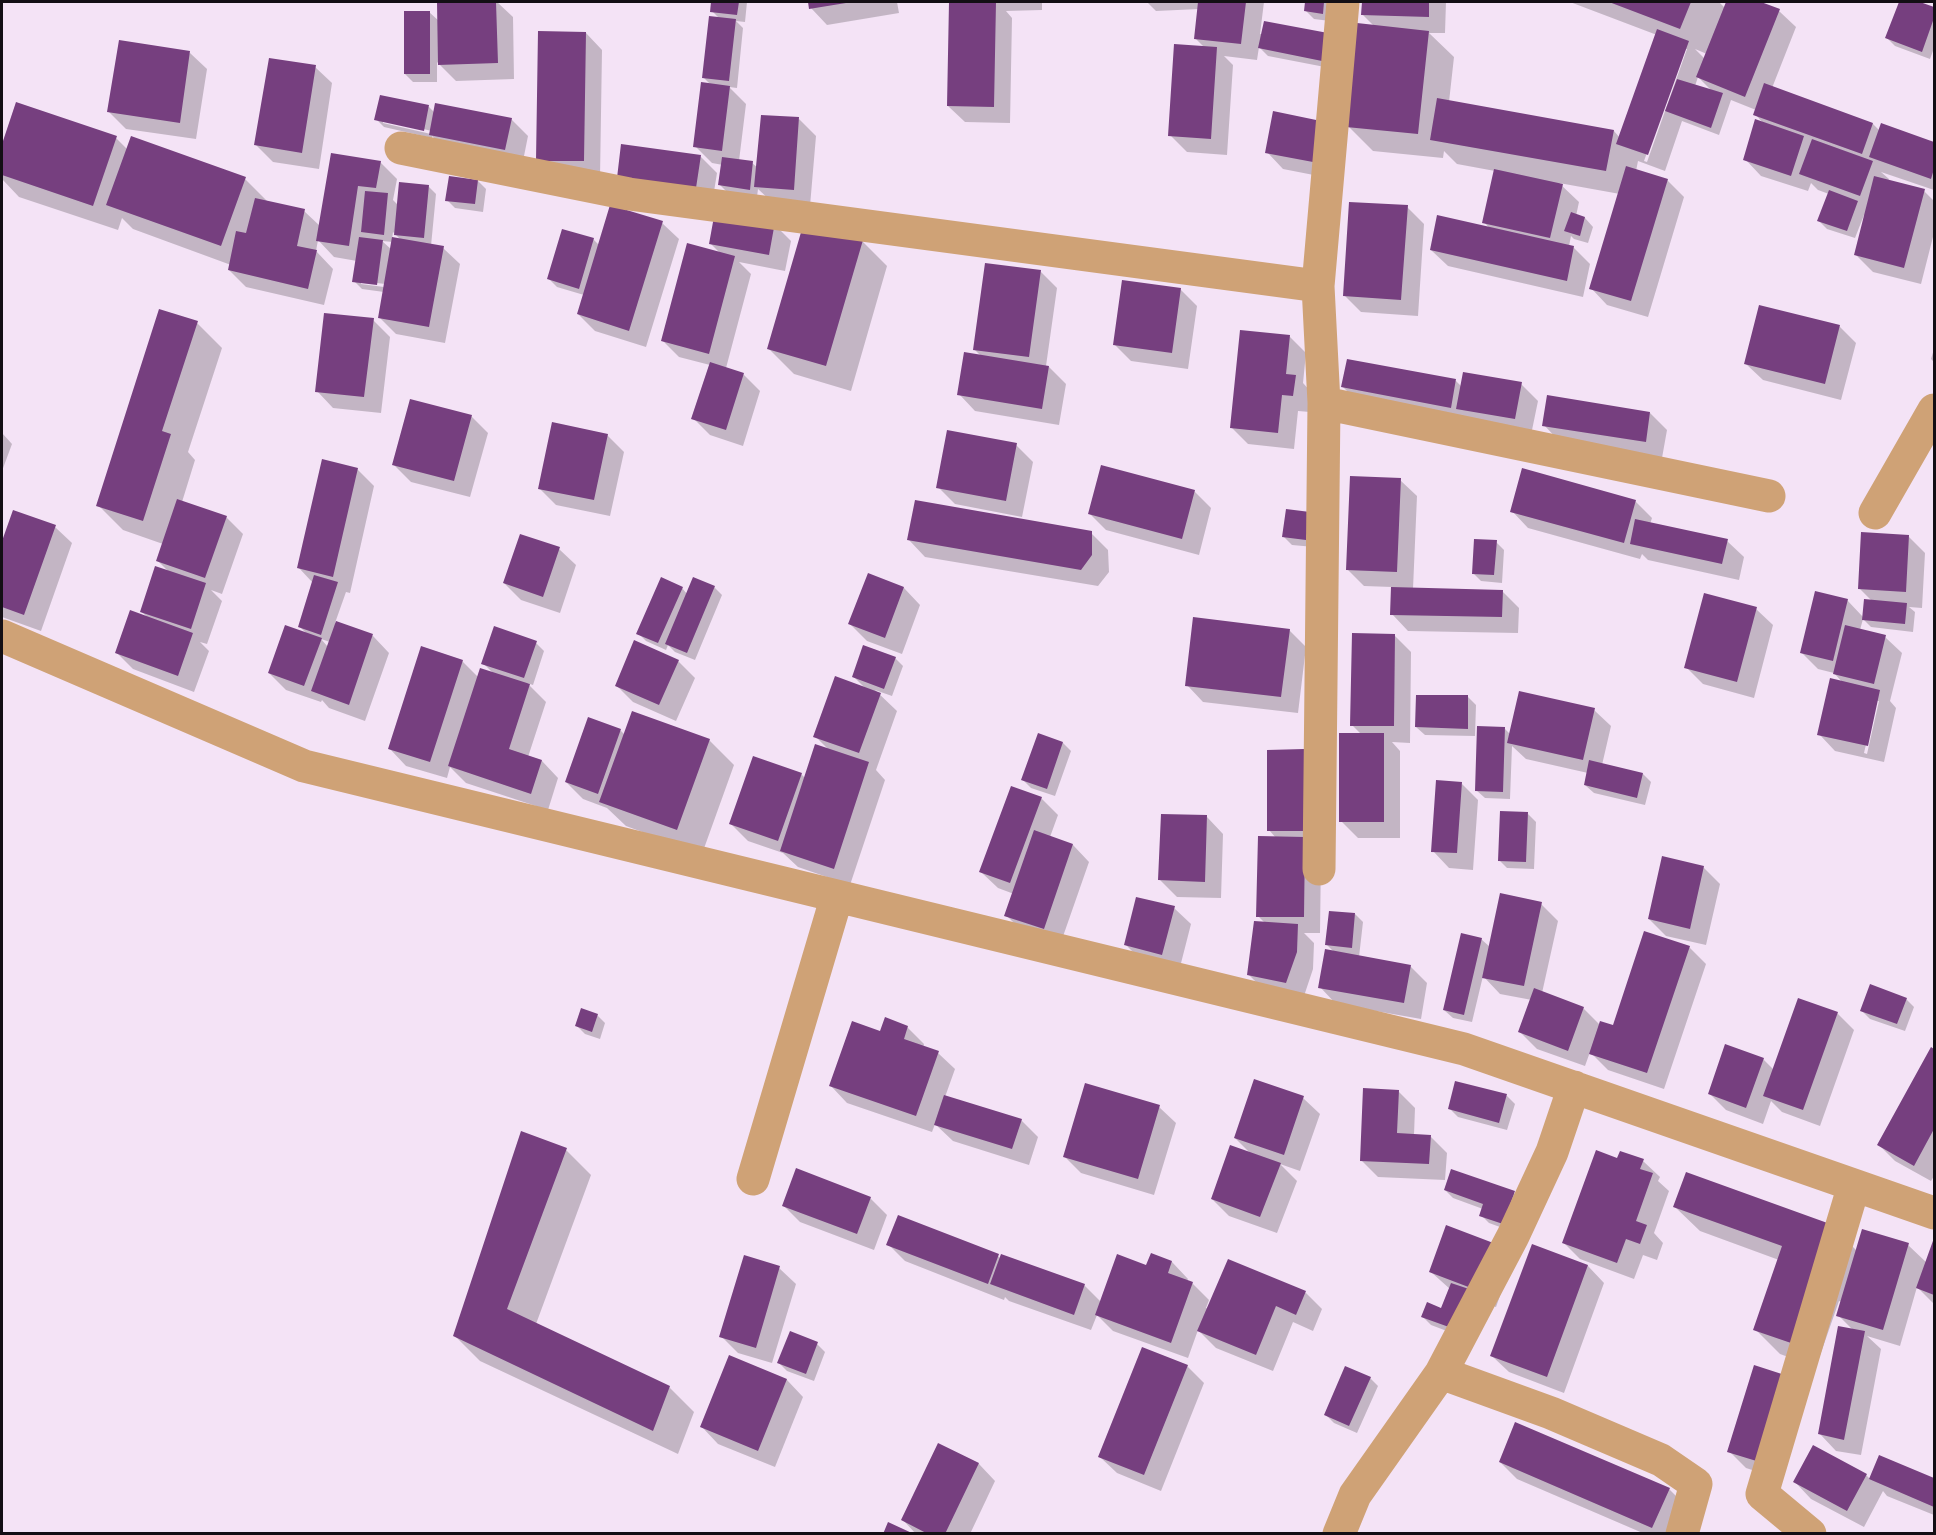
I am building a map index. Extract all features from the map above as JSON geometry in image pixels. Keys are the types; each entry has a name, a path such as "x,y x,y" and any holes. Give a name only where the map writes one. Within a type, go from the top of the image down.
{"street":[{"path":"1319,869 1324,403 1318,286 1343,2"},
{"path":"401,148 629,194 1318,286"},
{"path":"1324,403 1769,496"},
{"path":"1875,513 1935,410"},
{"path":"2,636 304,766 1464,1048 1935,1214"},
{"path":"753,1179 837,896"},
{"path":"1339,1533 1355,1495 1441,1373 1513,1236 1552,1152 1574,1087"},
{"path":"1810,1533 1762,1494 1854,1185"},
{"path":"1441,1373 1551,1413 1660,1460 1696,1484 1682,1533"}],"building":[{"path":"437,2 496,2 498,63 438,65"},
{"path":"711,2 739,2 737,15 710,12"},
{"path":"808,2 846,2 846,3 809,9"},
{"path":"949,2 996,2 994,107 947,106"},
{"path":"1198,2 1246,2 1241,44 1194,39"},
{"path":"1305,2 1324,2 1323,14 1304,11"},
{"path":"1362,2 1429,2 1429,17 1361,15"},
{"path":"1609,2 1691,2 1680,29"},
{"path":"1726,2 1761,2 1780,9 1745,97 1696,77"},
{"path":"1899,2 1920,2 1934,7 1934,18 1922,52 1885,38"},
{"path":"404,11 430,11 430,74 404,74"},
{"path":"709,16 736,19 729,81 702,78"},
{"path":"1264,21 1328,33 1322,61 1258,48"},
{"path":"1357,23 1429,31 1418,134 1346,127"},
{"path":"1657,29 1689,41 1648,155 1616,144"},
{"path":"538,31 586,32 584,161 536,161"},
{"path":"119,40 190,51 180,123 107,112"},
{"path":"1174,44 1217,47 1211,139 1168,136"},
{"path":"269,58 316,65 302,153 254,145"},
{"path":"1677,79 1723,93 1711,128 1665,111"},
{"path":"701,82 730,86 722,151 693,147"},
{"path":"1764,83 1873,123 1862,154 1753,115"},
{"path":"380,95 429,105 424,131 374,120"},
{"path":"1437,98 1614,130 1606,171 1430,140"},
{"path":"16,102 117,136 93,206 2,175 2,144"},
{"path":"435,103 512,118 505,150 429,135"},
{"path":"1273,111 1321,121 1313,162 1265,153"},
{"path":"761,115 799,117 794,190 754,187"},
{"path":"1755,119 1804,136 1791,176 1743,160"},
{"path":"1881,123 1934,142 1934,169 1931,179 1869,157"},
{"path":"131,136 246,177 221,246 106,205"},
{"path":"1812,139 1873,161 1860,196 1799,174"},
{"path":"621,144 701,155 696,188 617,178"},
{"path":"331,153 381,161 376,188 358,186 349,246 316,241"},
{"path":"722,157 753,161 750,190 718,185"},
{"path":"1626,166 1668,179 1631,301 1589,289"},
{"path":"1494,169 1563,184 1550,238 1482,223"},
{"path":"449,176 478,180 475,204 445,201"},
{"path":"1874,176 1925,189 1904,268 1854,255"},
{"path":"399,182 429,185 424,238 394,235"},
{"path":"1829,190 1858,201 1847,231 1817,221"},
{"path":"365,191 388,193 384,235 361,232"},
{"path":"255,198 305,209 297,246 317,250 308,289 228,270 236,231 246,233"},
{"path":"1349,202 1408,205 1401,300 1343,296"},
{"path":"610,205 663,221 629,331 577,314"},
{"path":"715,211 775,222 769,255 709,244"},
{"path":"1571,212 1585,217 1580,236 1564,231"},
{"path":"1437,215 1574,246 1567,281 1430,250"},
{"path":"804,222 863,240 826,366 767,349"},
{"path":"562,229 594,238 579,289 547,279"},
{"path":"359,237 383,240 377,285 352,282"},
{"path":"392,237 444,246 429,327 378,318"},
{"path":"687,243 735,256 709,354 661,341"},
{"path":"985,263 1041,270 1029,357 973,350"},
{"path":"1122,280 1181,288 1172,353 1113,345"},
{"path":"1759,305 1840,325 1825,384 1744,364"},
{"path":"159,309 198,321 162,431 171,434 143,521 96,506"},
{"path":"324,313 374,318 364,397 315,392"},
{"path":"1240,330 1290,335 1286,374 1296,375 1293,396 1282,395 1278,433 1230,428"},
{"path":"964,352 1049,366 1042,409 957,395"},
{"path":"1347,359 1456,379 1451,408 1341,387"},
{"path":"710,362 744,373 726,430 691,419"},
{"path":"1463,372 1522,382 1515,419 1456,409"},
{"path":"1547,395 1650,412 1646,442 1542,426"},
{"path":"410,399 472,415 454,481 392,465"},
{"path":"552,422 608,434 594,500 538,489"},
{"path":"947,430 1017,443 1006,501 936,488"},
{"path":"322,459 358,468 333,577 297,568"},
{"path":"1101,465 1195,490 1182,539 1088,514"},
{"path":"1522,468 1636,500 1624,543 1510,512"},
{"path":"1350,476 1401,478 1397,572 1346,570"},
{"path":"177,499 227,516 205,578 156,561"},
{"path":"915,500 1092,531 1092,555 1081,570 907,540"},
{"path":"1286,509 1310,512 1306,540 1282,537"},
{"path":"13,510 56,525 24,615 2,607 2,541"},
{"path":"1635,519 1728,539 1722,564 1630,544"},
{"path":"1861,532 1909,535 1906,592 1858,589"},
{"path":"520,534 560,547 543,597 503,583"},
{"path":"1474,539 1497,540 1494,575 1472,574"},
{"path":"155,566 206,583 191,629 140,612"},
{"path":"868,573 904,587 885,638 848,624"},
{"path":"314,575 338,582 321,635 298,627"},
{"path":"661,577 683,587 658,643 636,634"},
{"path":"693,577 715,586 687,653 665,644"},
{"path":"1391,587 1503,590 1502,617 1390,615"},
{"path":"1815,591 1848,599 1833,661 1800,653"},
{"path":"1704,593 1757,607 1737,682 1684,668"},
{"path":"1864,599 1907,603 1905,624 1862,620"},
{"path":"130,610 193,633 178,676 115,653"},
{"path":"1193,617 1290,629 1281,697 1185,686"},
{"path":"336,621 373,634 349,705 311,691"},
{"path":"285,625 322,638 304,686 268,673"},
{"path":"1845,625 1886,635 1874,684 1833,674"},
{"path":"494,626 537,641 524,678 481,664"},
{"path":"1352,633 1395,634 1394,726 1350,726"},
{"path":"634,640 679,660 659,705 615,686"},
{"path":"863,645 896,657 884,689 852,677"},
{"path":"421,646 463,660 430,762 388,749"},
{"path":"480,668 530,684 509,749 542,760 531,794 448,766"},
{"path":"835,676 881,693 859,753 813,737"},
{"path":"1830,678 1880,690 1868,746 1817,735"},
{"path":"1519,691 1595,708 1583,760 1507,743"},
{"path":"1416,695 1468,695 1468,729 1415,727"},
{"path":"632,711 710,739 677,830 599,802"},
{"path":"588,717 621,729 598,794 565,782"},
{"path":"1477,726 1505,727 1503,792 1475,791"},
{"path":"1038,733 1063,742 1047,789 1021,780"},
{"path":"1339,733 1384,733 1384,822 1339,822"},
{"path":"815,744 869,762 834,869 780,851"},
{"path":"1304,749 1304,831 1267,831 1267,750"},
{"path":"753,756 802,773 778,841 729,824"},
{"path":"1589,760 1643,773 1637,798 1584,785"},
{"path":"1436,780 1462,782 1457,853 1431,852"},
{"path":"1011,786 1042,797 1010,883 979,872"},
{"path":"1500,811 1528,812 1526,862 1498,861"},
{"path":"1161,814 1207,815 1205,882 1158,880"},
{"path":"1034,830 1073,844 1044,929 1004,916"},
{"path":"1258,836 1305,837 1304,917 1256,917"},
{"path":"1662,856 1704,866 1690,929 1648,919"},
{"path":"1500,893 1542,902 1524,986 1482,978"},
{"path":"1136,897 1175,906 1162,955 1124,945"},
{"path":"1329,911 1355,913 1352,948 1325,945"},
{"path":"1254,921 1298,924 1297,952 1286,983 1247,975"},
{"path":"1644,931 1690,946 1647,1073 1589,1054 1600,1021 1613,1025"},
{"path":"1461,933 1482,938 1464,1015 1443,1010"},
{"path":"1325,949 1411,965 1404,1003 1318,988"},
{"path":"1870,984 1907,998 1897,1024 1860,1011"},
{"path":"1534,988 1584,1007 1568,1051 1518,1032"},
{"path":"1798,998 1838,1012 1803,1110 1763,1096"},
{"path":"581,1008 598,1014 592,1032 575,1026"},
{"path":"885,1017 908,1026 904,1039 939,1051 916,1116 829,1086 852,1021 880,1031"},
{"path":"1725,1044 1764,1058 1746,1108 1708,1094"},
{"path":"1931,1047 1934,1049 1934,1129 1914,1166 1877,1145"},
{"path":"1254,1079 1304,1096 1284,1155 1234,1138"},
{"path":"1455,1081 1507,1094 1499,1123 1448,1109"},
{"path":"1085,1083 1160,1105 1138,1179 1063,1157"},
{"path":"1363,1088 1399,1090 1397,1133 1431,1135 1429,1164 1360,1161"},
{"path":"944,1095 1022,1119 1012,1149 934,1125"},
{"path":"521,1131 567,1148 507,1309 670,1386 653,1431 453,1336"},
{"path":"1230,1145 1281,1163 1260,1217 1211,1199"},
{"path":"1596,1150 1617,1158 1620,1151 1644,1159 1640,1169 1653,1173 1636,1221 1647,1225 1640,1244 1626,1239 1617,1263 1562,1243"},
{"path":"796,1168 871,1197 857,1234 782,1206"},
{"path":"1451,1169 1515,1191 1503,1224 1479,1216 1483,1204 1444,1190"},
{"path":"1686,1172 1833,1225 1791,1343 1753,1330 1782,1246 1673,1207"},
{"path":"898,1215 999,1254 988,1284 886,1245"},
{"path":"1446,1225 1496,1244 1479,1291 1429,1272"},
{"path":"1862,1229 1909,1243 1883,1330 1836,1316"},
{"path":"1934,1238 1934,1295 1916,1288"},
{"path":"1532,1244 1588,1265 1547,1377 1490,1356"},
{"path":"1151,1253 1172,1261 1168,1273 1193,1282 1171,1343 1095,1315 1117,1254 1146,1265"},
{"path":"1001,1254 1085,1284 1074,1315 990,1284"},
{"path":"744,1255 780,1266 756,1348 719,1337"},
{"path":"1228,1259 1306,1291 1296,1315 1276,1306 1256,1355 1197,1331"},
{"path":"1451,1283 1475,1291 1460,1331 1421,1317 1427,1302 1441,1308"},
{"path":"1838,1326 1865,1331 1844,1440 1818,1434"},
{"path":"790,1331 818,1342 806,1374 777,1363"},
{"path":"1142,1347 1188,1365 1144,1475 1098,1457"},
{"path":"729,1355 787,1379 758,1451 700,1427"},
{"path":"1754,1365 1791,1377 1763,1463 1727,1452"},
{"path":"1345,1366 1371,1377 1349,1426 1324,1415"},
{"path":"1515,1422 1670,1488 1652,1528 1499,1462"},
{"path":"938,1443 979,1463 945,1534 928,1534 901,1520"},
{"path":"1813,1445 1867,1474 1847,1511 1793,1482"},
{"path":"1879,1455 1934,1478 1934,1507 1869,1479"},
{"path":"888,1522 914,1534 883,1534"}]}
